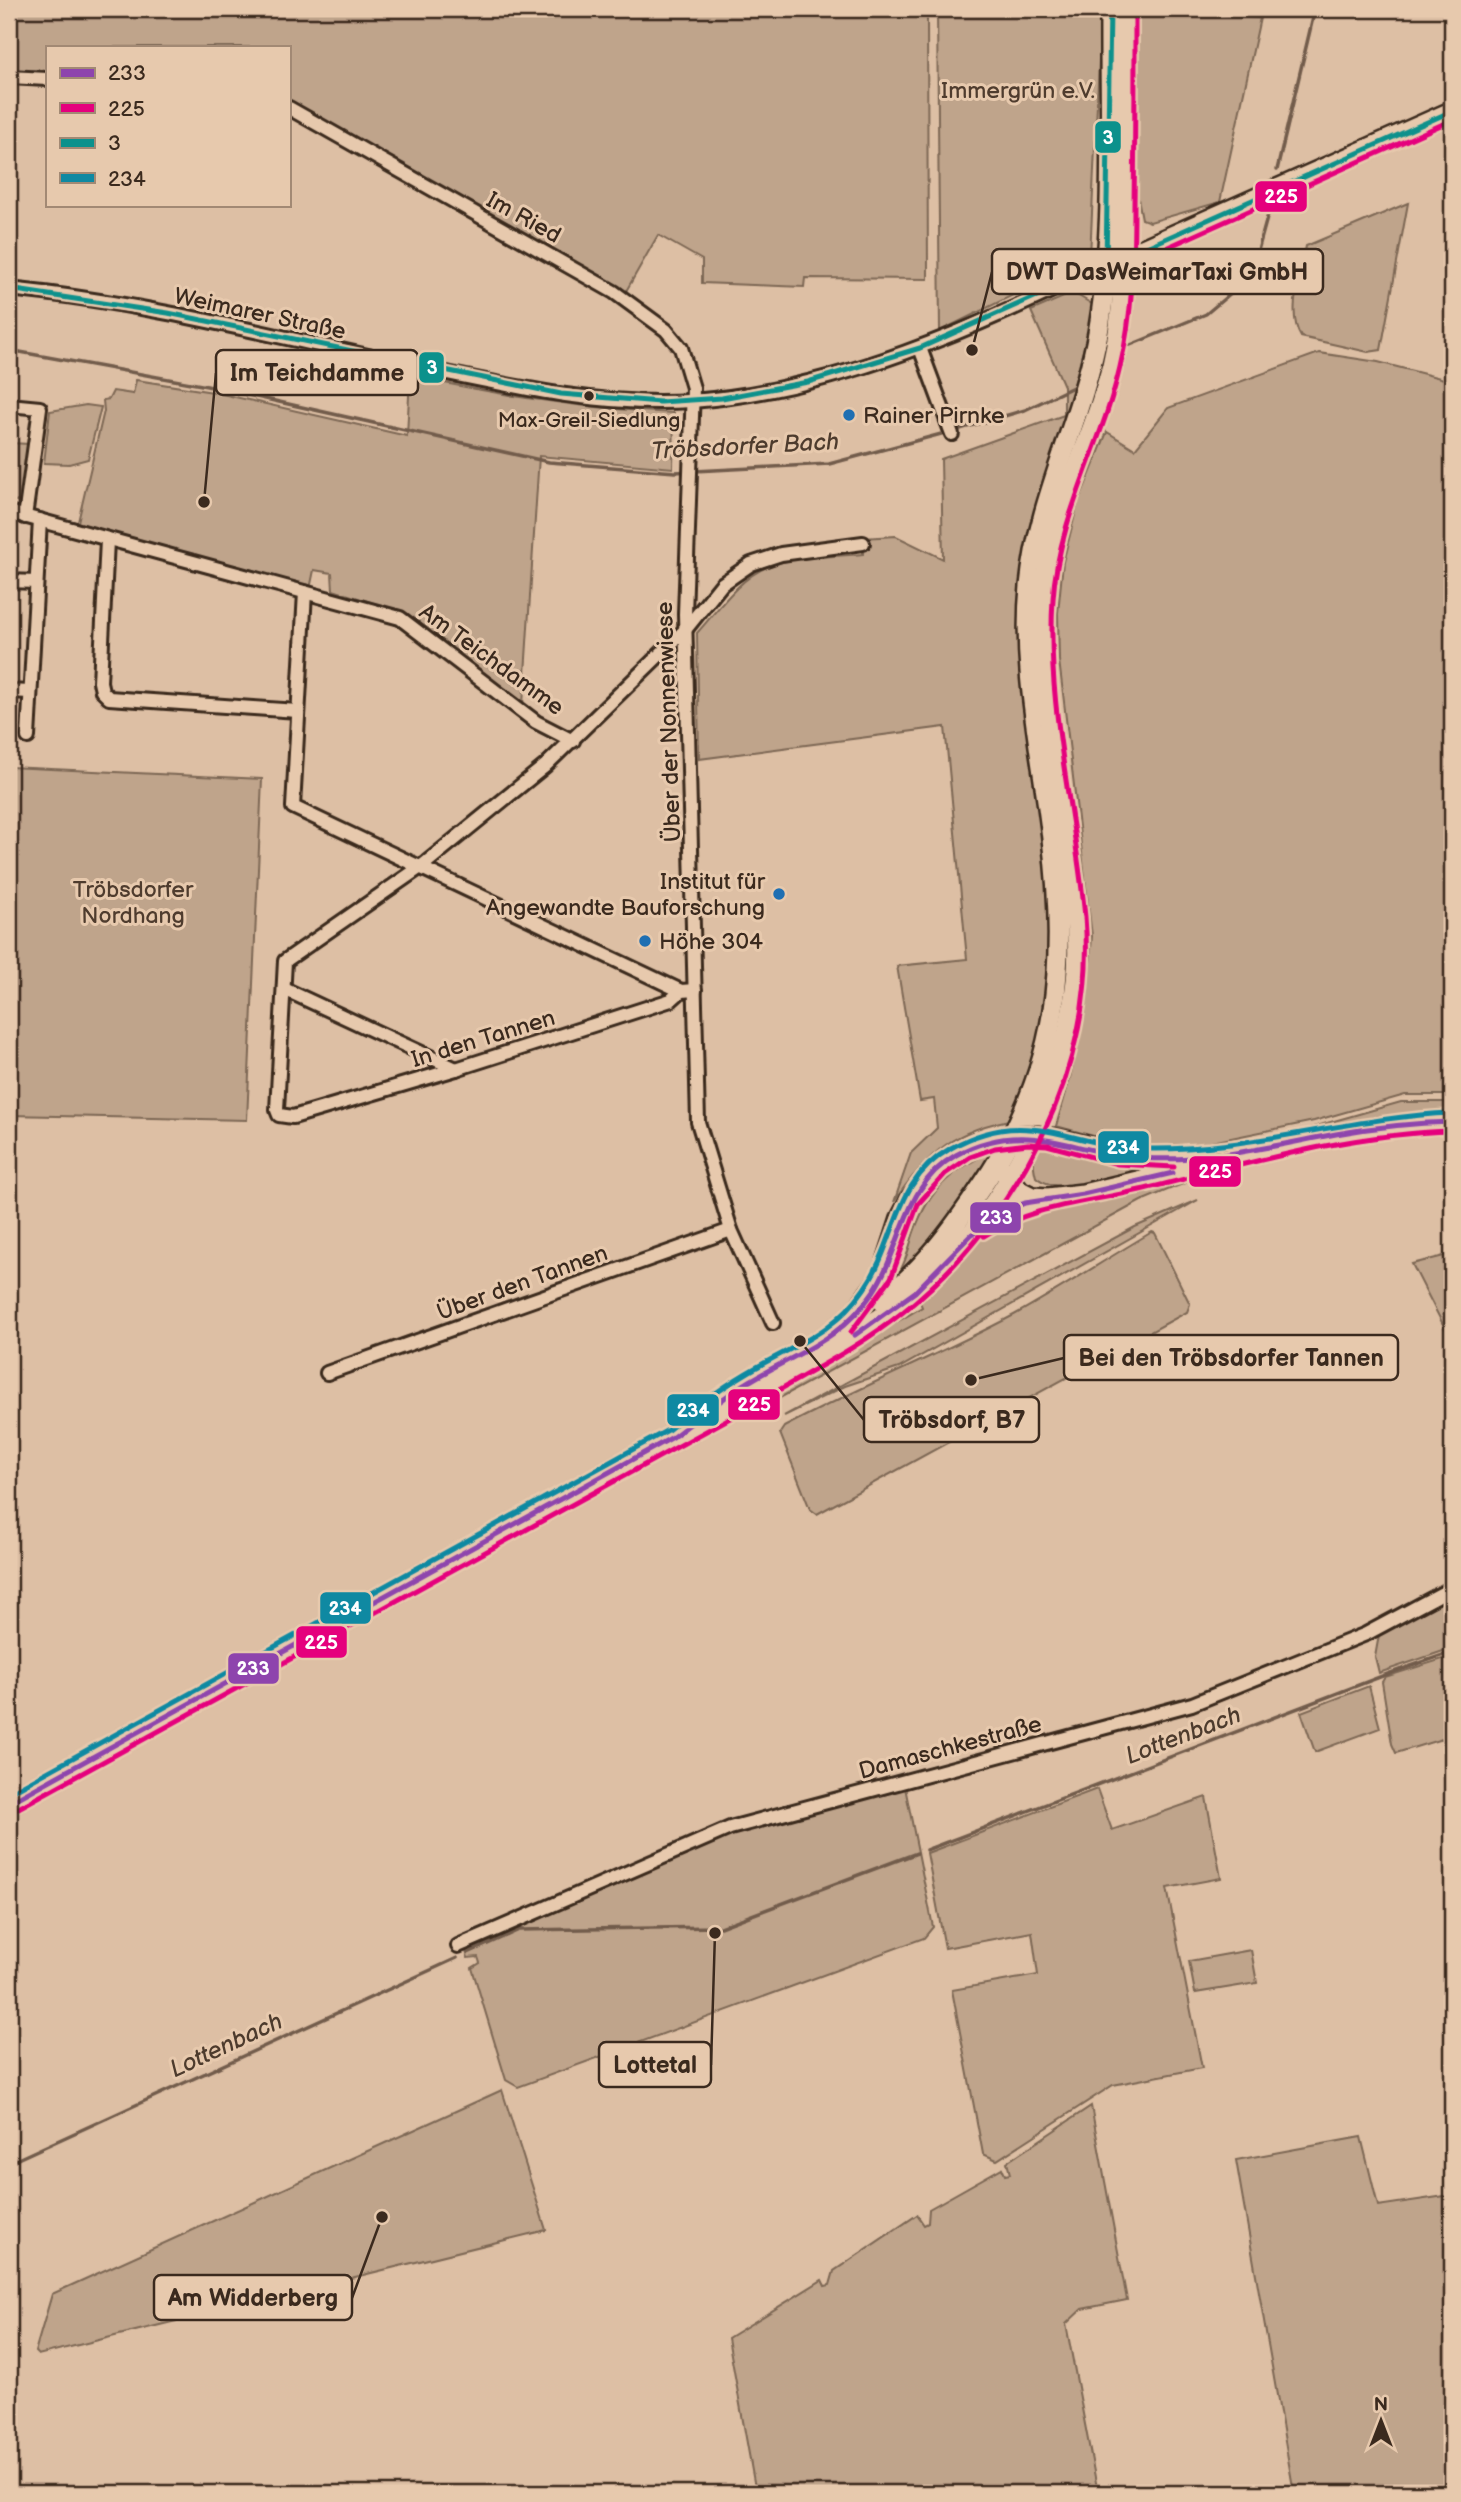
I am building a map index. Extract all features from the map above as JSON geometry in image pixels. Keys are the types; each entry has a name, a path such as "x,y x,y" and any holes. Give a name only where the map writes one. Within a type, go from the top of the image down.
{"main road":[{"path":"673,1437 732,1392 847,1325 889,1296 923,1265 947,1238 1002,1156 1023,1114 1042,1060 1054,1016 1060,918 1028,669 1030,581 1047,503 1082,403 1097,340 1105,265 1110,9"},
{"path":"9,1803 746,1399 864,1330 915,1292 971,1235 1008,1181 1049,1104 1077,979 1077,932 1068,846 1043,667 1045,591 1063,503 1097,416 1112,363 1122,309 1125,256 1126,9"},
{"path":"847,1325 883,1274 902,1216 911,1199 939,1167 967,1149 1006,1137 1028,1135 1065,1141 1103,1153 1145,1158 1272,1149"},
{"path":"1027,1147 1029,1178 1048,1193 1063,1196"},
{"path":"971,1235 1013,1207 1102,1190 1272,1149"},
{"path":"1002,1156 1003,1172 1008,1181 1032,1197 1063,1196"}],"street":[{"path":"9,77 46,79"},
{"name":"Im Ried","path":"290,109 624,299 666,330 681,348 693,388 692,401"},
{"path":"1105,265 1452,111"},
{"name":"Weimarer Straße","path":"9,289 90,301 538,391 634,401 692,401 803,384 920,348 1105,265"},
{"path":"920,348 952,434"},
{"name":"Über der Nonnenwiese","path":"692,401 685,630 698,1122 731,1230 773,1323"},
{"path":"9,405 40,408 25,517"},
{"name":"Am Teichdamme","path":"9,512 365,606 400,618 536,722 573,741"},
{"path":"28,737 40,520"},
{"path":"107,540 100,682 102,691 109,698 298,711"},
{"path":"456,1069 284,989 285,961 422,866 573,741 685,630 722,584 751,564 781,554 863,543"},
{"path":"9,581 36,582"},
{"path":"305,592 293,807 681,991"},
{"path":"9,691 30,692"},
{"name":"In den Tannen","path":"284,989 279,1115 293,1117 456,1069 671,1000 681,991 695,990"},
{"path":"1272,1149 1380,1127 1452,1122"},
{"name":"Über den Tannen","path":"327,1374 731,1230"},
{"name":"Damaschkestraße","path":"458,1946 730,1828 1192,1704 1366,1634 1452,1588"}],"green space":[{"path":"9,9 916,9 927,12 928,279 805,278 804,287 702,283 702,260 658,235 625,293 290,107 290,46 46,46 46,78 9,76"},
{"name":"Immergrün e.V.","path":"937,9 1095,10 1095,15 1101,16 1090,257 940,331"},
{"name":"Immergrün e.V.","path":"1138,9 1260,18 1220,202 1150,222 1142,219 1138,198"},
{"path":"1408,203 1381,350 1368,352 1301,337 1295,305 1306,246"},
{"path":"1068,295 1077,295 1092,304 1093,313 1043,501 1043,829 1052,931 1047,1022 1016,1119 977,1129 945,1146 918,1170 894,1202 911,1153 937,1128 934,1099 920,1101 897,966 967,959 945,727 699,759 697,633 747,579 778,563 802,558 863,554 863,538 896,536 943,559 941,459 1064,415 1064,386 1031,311"},
{"path":"1319,353 1378,362 1452,381 1452,1095 1405,1095 1314,1121 1192,1146 1127,1145 1056,1126 1080,1032 1088,986 1092,936 1059,660 1058,613 1063,562 1078,503 1107,432 1135,449 1168,408"},
{"path":"410,376 541,400 674,413 673,468 539,456 523,705 408,614 333,590 332,573 314,570 310,589 77,526 104,411 103,400 109,399 113,391 133,394 136,380 213,392 407,436"},
{"path":"86,405 101,407 88,459 69,464 44,463 50,411"},
{"path":"9,443 30,444 19,502 9,499"},
{"name":"Tröbsdorfer Nordhang","path":"9,767 262,779 247,1120 9,1115"},
{"path":"1401,1102 1452,1102 1452,1116 1378,1118 1297,1138 1267,1140"},
{"path":"1452,1127 1452,1135 1372,1139 1293,1152 1254,1161 1178,1186 1141,1201 776,1400 771,1397 922,1307 920,1302 949,1267 1005,1215 1318,1143"},
{"path":"1045,1143 1158,1162 1159,1170 1078,1186 1047,1183 1036,1177 1034,1167 1034,1158"},
{"path":"997,1150 920,1257 899,1273 920,1216 936,1191 957,1171"},
{"path":"1198,1200 899,1368 845,1386 784,1416 1135,1227"},
{"path":"1152,1232 1155,1233 1190,1304 1187,1312 817,1514 810,1509 780,1433 784,1427 1014,1315"},
{"path":"1452,1254 1452,1342 1412,1264"},
{"path":"1452,1595 1452,1648 1379,1673 1375,1657 1379,1635"},
{"path":"1452,1656 1452,1736 1396,1753 1392,1744 1382,1682 1385,1677"},
{"path":"1369,1686 1380,1728 1315,1752 1301,1712"},
{"path":"905,1787 933,1927 924,1938 518,2087 506,2080 472,1968 480,1963 478,1957 468,1958 465,1948 731,1834"},
{"path":"1097,1789 1112,1830 1206,1797 1221,1878 1167,1888 1202,2068 1113,2085 997,2160 983,2154 952,1990 1038,1975 1032,1932 945,1948 927,1853"},
{"path":"1251,1950 1257,1983 1195,1993 1189,1961"},
{"path":"502,2090 546,2230 38,2355 35,2352 52,2294"},
{"path":"1091,2106 1127,2300 1082,2309 1066,2324 1098,2493 756,2493 728,2338 822,2280 825,2286 830,2285 834,2271 917,2215 924,2225 928,2223 929,2209 1002,2168 1005,2175 1010,2174 1007,2162"},
{"path":"1361,2137 1378,2206 1452,2195 1452,2493 1294,2493 1236,2160"}],"waterway":[{"name":"Tröbsdorfer Bach","path":"1277,170 1315,9"},
{"name":"Tröbsdorfer Bach","path":"1128,346 1206,314 1251,276 1270,207"},
{"name":"Tröbsdorfer Bach","path":"9,350 207,386 549,462 675,472 829,464 945,433"},
{"name":"Tröbsdorfer Bach","path":"960,429 1025,410 1075,386"},
{"name":"Lottenbach","path":"926,1850 1452,1652"},
{"name":"Lottenbach","path":"468,1953 519,1930 720,1927 917,1853"},
{"name":"Lottenbach","path":"9,2163 457,1958"}],"transit line":[{"name":"3","path":"1106,265 1110,9"},
{"name":"225","path":"13,1811 750,1407 847,1351 903,1312 944,1275 982,1232 1015,1186 1042,1136 1063,1083 1078,1029 1086,973 1085,917 1057,718 1052,639 1053,599 1063,539 1112,396 1128,327 1134,245 1135,9"},
{"name":"3","path":"9,289 168,313 561,394 660,402 722,398 808,382 920,348 1452,111"},
{"name":"225","path":"1110,273 1452,120"},
{"name":"234","path":"9,1793 668,1430 735,1380 825,1329 852,1305 864,1289 884,1251 898,1212 917,1177 951,1148 979,1135 1004,1129 1050,1132 1120,1147 1185,1148 1452,1113"},
{"name":"233","path":"9,1803 673,1437 740,1387 832,1334 860,1309 873,1292 914,1200 938,1168 956,1155 981,1144 1027,1138 1049,1140 1117,1155 1191,1158 1365,1129 1452,1122"},
{"name":"225","path":"984,1236 1040,1211 1295,1152 1373,1138 1452,1131"},
{"name":"225","path":"851,1332 891,1278 918,1204 945,1174 970,1157 995,1148 1028,1144 1047,1145 1118,1164 1174,1167"},
{"name":"233","path":"855,1335 915,1292 971,1235 1003,1212 1025,1203 1083,1194 1173,1173"}],"place":[{"name":"DWT DasWeimarTaxi GmbH","path":"972,350"},
{"name":"Max-Greil-Siedlung","path":"589,396"},
{"name":"Rainer Pirnke","path":"849,415"},
{"name":"Im Teichdamme","path":"204,502"},
{"name":"Institut für Angewandte Bauforschung","path":"779,894"},
{"name":"Höhe 304","path":"645,941"},
{"name":"Tröbsdorf, B7","path":"800,1341"},
{"name":"Bei den Tröbsdorfer Tannen","path":"971,1380"},
{"name":"Lottetal","path":"715,1933"},
{"name":"Am Widderberg","path":"382,2217"}]}
